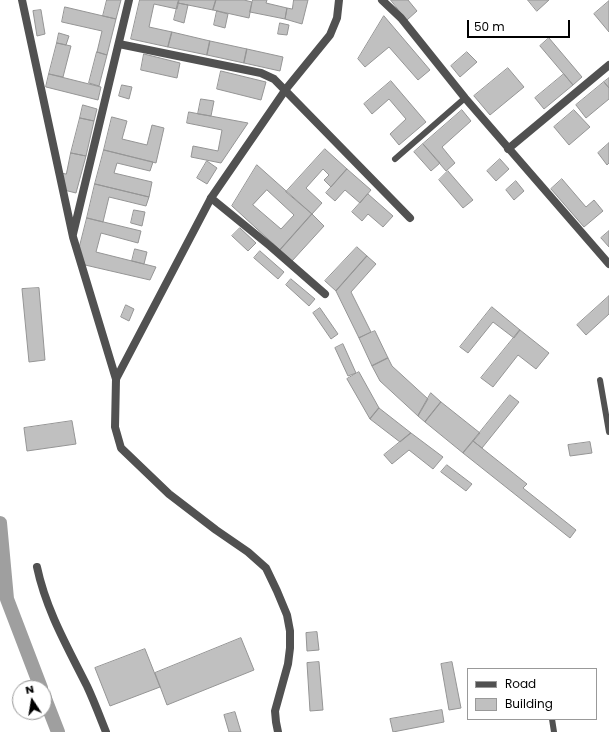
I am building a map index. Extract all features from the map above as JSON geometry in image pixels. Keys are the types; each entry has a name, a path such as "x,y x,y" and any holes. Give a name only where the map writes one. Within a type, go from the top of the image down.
{"street":[{"path":"22,0 73,237 116,379 115,427 120,448 169,494 216,530 248,552 266,568 287,615 290,631 288,664 276,711 278,732"},
{"path":"73,237 129,0"},
{"path":"116,379 211,198 286,89 330,34 337,18 339,0"},
{"path":"382,0 402,18 465,98 609,264"},
{"path":"119,44 261,73 274,78 410,218"},
{"path":"508,149 609,65"},
{"path":"211,198 270,246 285,261 325,294"},
{"path":"37,567 42,588 60,633 87,687 106,732"}],"lane":[{"path":"395,159 465,98"},
{"path":"600,380 609,432"},
{"path":"552,720 554,732"}],"building":[{"path":"107,0 121,0 116,19 103,16"},
{"path":"140,0 179,0 177,9 154,4 149,27 172,32 168,47 131,39"},
{"path":"179,0 216,0 213,10 178,3"},
{"path":"216,0 244,0 252,2 249,18 213,10"},
{"path":"253,0 267,0 266,3 287,8 285,19 250,12"},
{"path":"294,0 308,0 302,24 285,19 287,8 292,9"},
{"path":"391,0 408,0 417,11 407,20"},
{"path":"528,0 549,0 537,11"},
{"path":"609,1 609,32 594,14"},
{"path":"178,3 188,5 184,23 174,20"},
{"path":"65,7 116,19 107,55 97,52 102,31 62,22"},
{"path":"41,10 45,34 37,36 33,11"},
{"path":"217,11 228,14 225,28 214,25"},
{"path":"384,16 430,70 418,80 389,47 365,67 358,59"},
{"path":"280,23 289,25 287,35 278,34"},
{"path":"172,32 210,41 207,55 168,47"},
{"path":"59,33 69,36 66,45 57,43"},
{"path":"549,38 582,77 573,85 540,46"},
{"path":"210,41 247,49 244,63 207,55"},
{"path":"57,43 71,46 63,77 49,74"},
{"path":"247,49 283,57 280,71 244,63"},
{"path":"97,52 107,55 99,86 89,83"},
{"path":"467,52 477,62 460,77 451,66"},
{"path":"144,54 180,63 177,78 141,70"},
{"path":"508,68 524,87 490,115 474,96"},
{"path":"221,71 266,82 261,100 217,89"},
{"path":"49,74 101,87 98,100 46,87"},
{"path":"564,74 573,85 544,109 535,98"},
{"path":"609,78 609,88 604,82"},
{"path":"391,81 426,122 399,145 390,134 406,119 389,99 372,114 364,104"},
{"path":"604,82 609,88 609,99 586,118 576,105"},
{"path":"122,85 132,87 129,99 119,96"},
{"path":"201,99 214,101 211,116 198,114"},
{"path":"83,105 97,109 94,121 80,118"},
{"path":"462,110 471,121 442,147 455,163 446,171 423,144"},
{"path":"574,110 590,127 569,145 554,127"},
{"path":"189,112 248,123 221,163 191,157 193,146 218,151 222,130 187,123"},
{"path":"112,117 127,121 122,139 147,145 152,125 164,128 156,163 104,150"},
{"path":"80,118 94,121 86,156 71,153"},
{"path":"609,143 609,163 607,165 598,153"},
{"path":"423,144 440,163 431,171 414,152"},
{"path":"325,149 347,169 331,187 324,180 329,175 323,169 306,188 322,203 312,214 286,192"},
{"path":"104,150 153,162 150,171 117,163 114,173 152,182 149,197 95,184"},
{"path":"71,153 86,156 76,193 64,190 61,173 66,174"},
{"path":"500,159 509,169 496,181 487,171"},
{"path":"207,161 217,168 207,184 197,178"},
{"path":"257,165 312,214 280,250 232,206","holes":["267,190 294,215 281,229 253,205"]},
{"path":"347,169 371,190 360,203 345,190 335,201 326,193"},
{"path":"448,171 473,200 463,208 439,180"},
{"path":"562,179 586,207 594,200 603,211 584,227 551,189"},
{"path":"516,181 524,191 514,200 506,190"},
{"path":"95,184 149,197 146,206 109,197 103,222 87,218"},
{"path":"368,194 393,216 383,227 368,214 362,221 352,212"},
{"path":"134,210 145,212 142,226 131,223"},
{"path":"312,214 324,226 292,261 280,250"},
{"path":"87,218 141,231 138,243 101,233 96,252 156,267 150,280 85,265 79,249"},
{"path":"240,228 256,243 248,251 232,236"},
{"path":"609,231 609,247 601,238"},
{"path":"357,247 367,256 336,291 325,281"},
{"path":"135,249 147,252 144,264 132,261"},
{"path":"260,251 284,272 278,279 254,258"},
{"path":"367,256 376,264 351,292 371,332 359,338 336,291"},
{"path":"291,279 315,299 309,306 286,285"},
{"path":"39,288 45,360 29,362 22,289"},
{"path":"609,296 609,314 586,335 577,325"},
{"path":"126,305 134,309 129,321 121,317"},
{"path":"492,307 520,330 514,338 493,322 468,353 460,347"},
{"path":"320,308 338,334 331,339 313,313"},
{"path":"520,330 549,353 536,369 518,355 493,387 481,378"},
{"path":"375,331 388,358 372,366 359,338"},
{"path":"343,344 356,373 348,376 335,348"},
{"path":"388,358 392,366 428,399 418,416 380,381 372,366"},
{"path":"359,372 379,408 370,419 347,379"},
{"path":"431,393 441,402 425,422 418,416"},
{"path":"510,395 519,402 482,448 473,441"},
{"path":"441,402 480,433 463,453 425,422"},
{"path":"379,408 411,433 400,442 370,419"},
{"path":"72,421 76,444 27,451 24,428"},
{"path":"411,433 443,457 433,469 409,450 392,464 384,455"},
{"path":"473,441 527,484 523,488 576,530 570,538 463,453"},
{"path":"590,442 592,453 570,456 568,445"},
{"path":"447,465 472,484 466,491 441,472"},
{"path":"317,632 319,650 307,651 306,633"},
{"path":"241,638 254,670 167,705 155,673"},
{"path":"145,649 160,687 110,706 95,668"},
{"path":"319,662 323,710 310,711 307,663"},
{"path":"452,662 461,708 449,710 441,664"},
{"path":"442,710 444,722 393,732 390,719"},
{"path":"235,712 241,732 229,732 224,715"}],"waterway":[{"path":"0,523 7,599 38,680"},
{"path":"52,717 58,732"}]}
